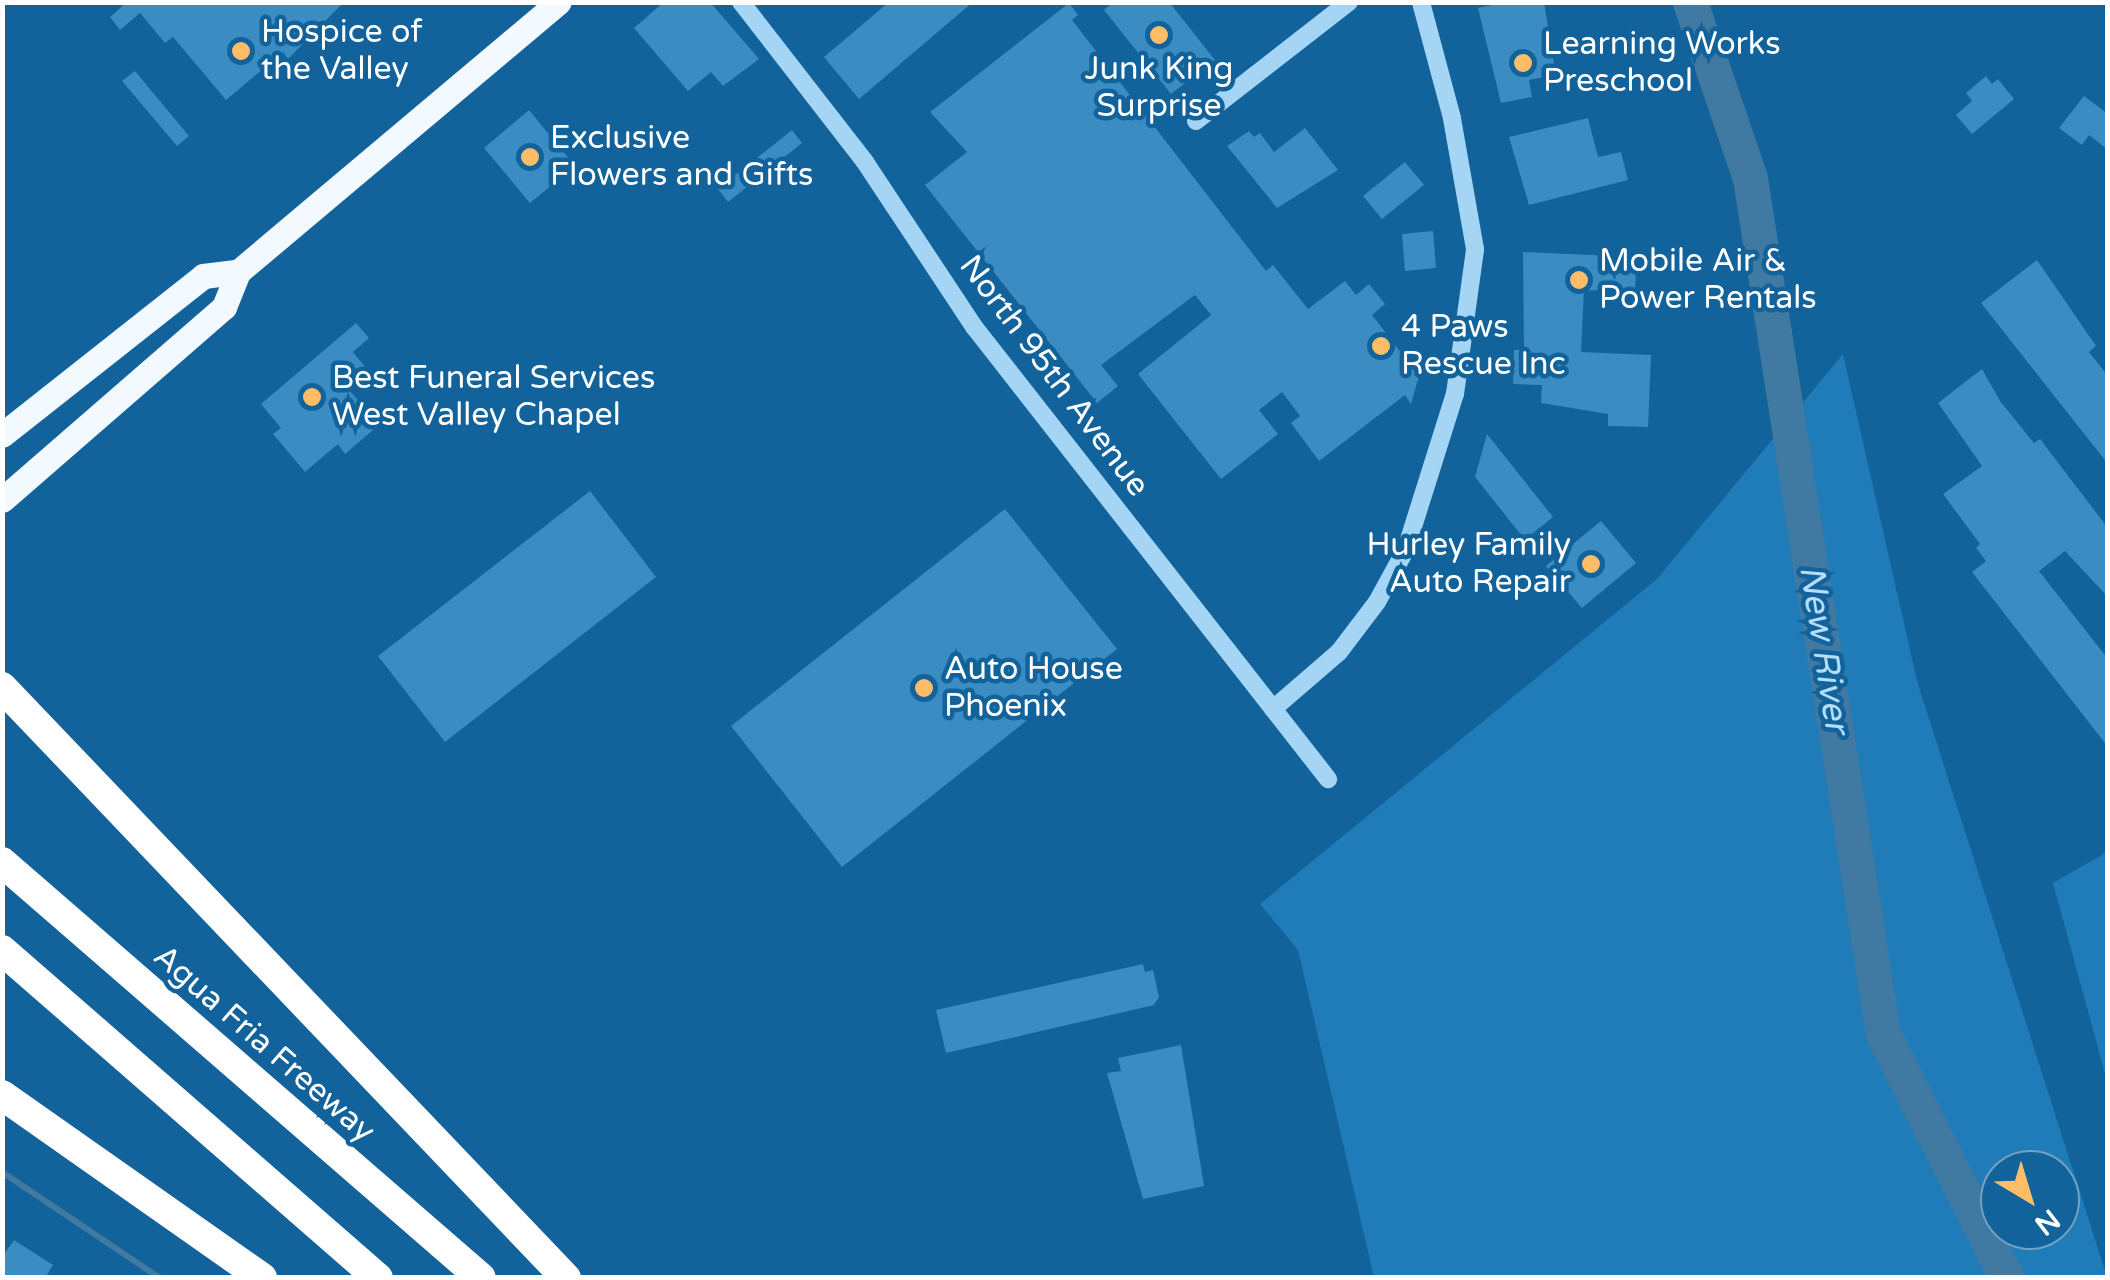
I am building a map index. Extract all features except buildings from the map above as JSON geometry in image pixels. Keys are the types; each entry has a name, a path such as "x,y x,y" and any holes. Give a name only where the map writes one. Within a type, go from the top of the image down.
{"highway":[{"path":"2,687 566,1278"},
{"name":"Agua Fria Freeway","path":"2,862 481,1278"},
{"path":"2,950 378,1278"},
{"path":"2,1095 262,1278"}],"main road":[{"path":"2,500 224,307 238,272 559,2"},
{"path":"2,435 204,276 238,272"}],"street":[{"name":"North 95th Avenue","path":"741,2 865,162 976,328 1328,778"},
{"path":"1196,121 1349,2"},
{"path":"1274,709 1339,652 1377,602 1406,550 1455,394 1475,250 1452,118 1421,2"}],"shaded area":[{"path":"1843,354 1917,681 2067,1150 1980,1150 1980,1250 2080,1250 2080,1192 2107,1277 1374,1277 1298,950 1260,904 1657,579"},
{"path":"2107,852 2107,1081 2053,883"}],"waterway":[{"name":"New River","path":"1690,2 1750,178 1883,1034 2007,1278"},
{"path":"2,1172 160,1278"}],"place":[{"name":"Junk King Surprise","path":"1159,35"},
{"name":"Hospice of the Valley","path":"241,51"},
{"name":"Learning Works Preschool","path":"1523,63"},
{"name":"Exclusive Flowers and Gifts","path":"530,157"},
{"name":"Mobile Air & Power Rentals","path":"1579,280"},
{"name":"4 Paws Rescue Inc","path":"1381,346"},
{"name":"Best Funeral Services West Valley Chapel","path":"312,397"},
{"name":"Hurley Family Auto Repair","path":"1591,564"},
{"name":"Auto House Phoenix","path":"924,688"}]}
